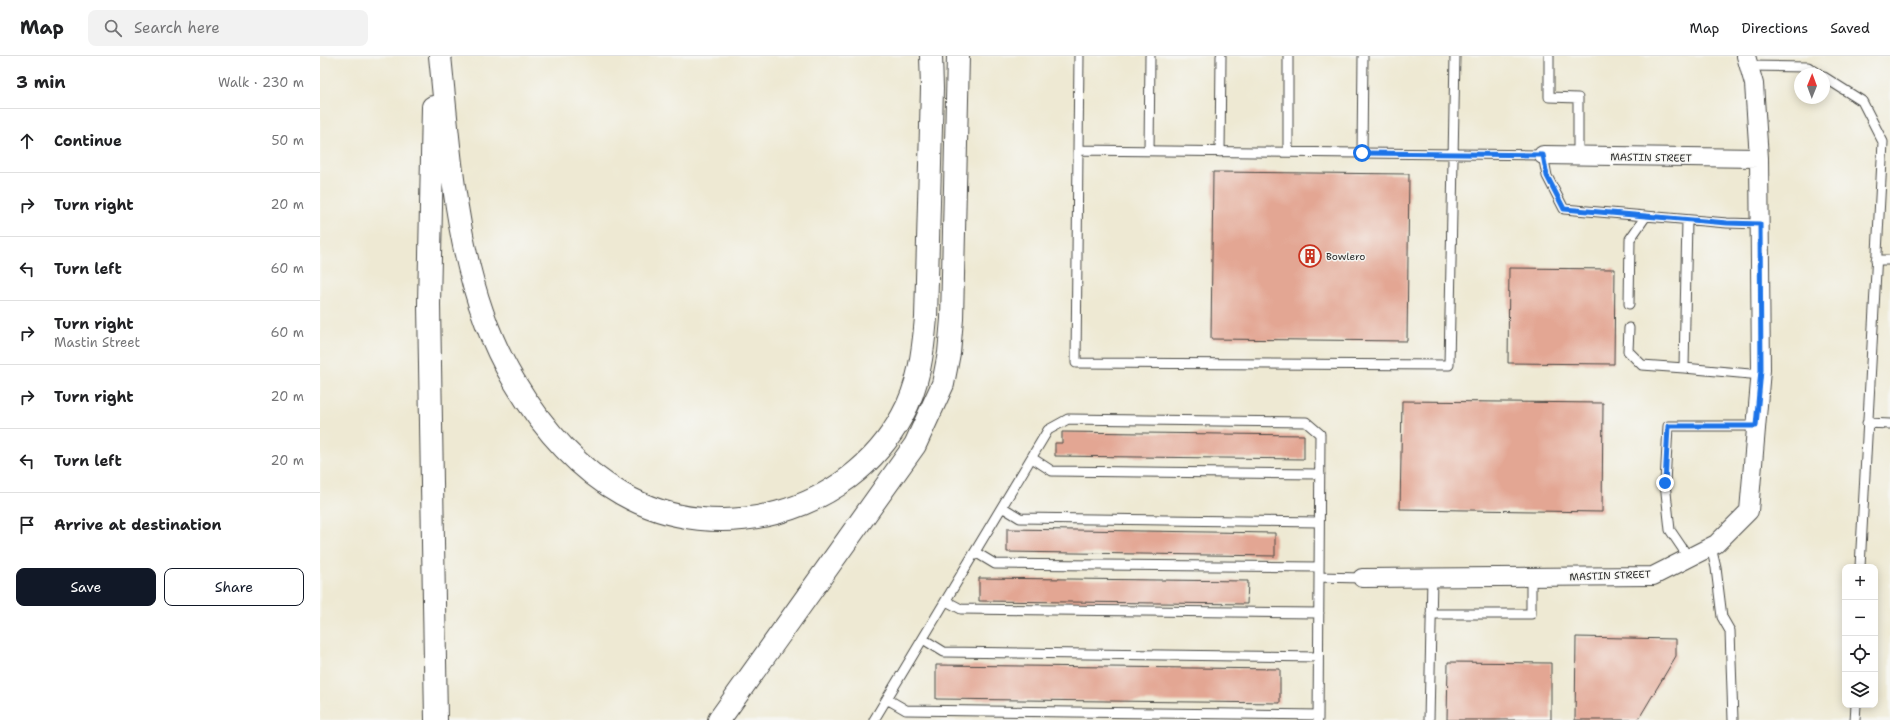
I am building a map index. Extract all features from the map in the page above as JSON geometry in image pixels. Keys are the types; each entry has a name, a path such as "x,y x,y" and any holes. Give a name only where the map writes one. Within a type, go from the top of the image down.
{"highway":[{"path":"435,56 429,305 436,720"},
{"path":"440,56 454,186 473,286 498,351 514,381 538,417 572,456 622,494 646,505 671,513 699,519 728,521 755,519 782,512 811,501 834,488 863,465 885,441 902,416 915,384 923,355 926,318 932,88 931,56"},
{"path":"719,720 915,444 943,384 949,352 952,319 958,56"}],"street":[{"name":"MASTIN STREET","path":"1362,578 1653,576 1716,544 1749,511 1761,375 1759,158 1754,84 1748,61"},
{"name":"MASTIN STREET","path":"1543,155 1759,158"}],"lane":[{"path":"1079,56 1076,362 1449,365 1455,56"},
{"path":"1149,151 1150,56"},
{"path":"1220,152 1221,56"},
{"path":"1288,56 1288,152"},
{"path":"1362,153 1363,56"},
{"path":"1549,56 1549,97 1578,98 1578,156"},
{"path":"1748,61 1810,68"},
{"path":"1830,81 1862,101 1883,142 1860,564"},
{"path":"1078,150 1543,155 1547,176 1564,209 1687,220 1760,224"},
{"path":"1629,304 1630,239 1646,216"},
{"path":"1684,368 1687,220"},
{"path":"1876,260 1890,260"},
{"path":"1629,328 1628,351 1642,365 1761,375"},
{"path":"874,720 1048,430 1068,420 1306,422 1320,434 1318,718 906,710 887,699"},
{"path":"1867,423 1890,424"},
{"path":"1689,558 1670,530 1665,483 1668,426 1756,426"},
{"path":"1032,458 1052,471 1320,474"},
{"path":"1002,507 1020,518 1319,522"},
{"path":"1711,547 1716,568 1722,616 1730,631 1733,720"},
{"path":"975,552 995,564 1319,567"},
{"path":"1319,577 1362,578"},
{"path":"1431,614 1531,614 1531,577"},
{"path":"1429,720 1432,578"},
{"path":"946,601 961,609 1319,613"},
{"path":"922,639 944,652 1318,657"},
{"path":"1855,720 1856,708"}],"building":[{"name":"Bowlero","path":"1213,172 1409,174 1407,341 1211,339"},
{"path":"1509,268 1615,269 1614,364 1508,363"},
{"path":"1402,401 1603,403 1602,512 1400,509"},
{"path":"1062,432 1304,435 1304,459 1055,456 1055,443 1062,443"},
{"path":"1007,529 1275,533 1275,556 1007,552"},
{"path":"979,578 1248,581 1247,604 979,601"},
{"path":"1576,637 1676,639 1676,656 1638,720 1575,720"},
{"path":"1448,662 1551,663 1551,720 1447,720"},
{"path":"936,665 1280,669 1280,703 936,699"}],"place":[{"name":"Bowlero","path":"1310,256"}],"route":[{"path":"1362,153 1543,155 1547,176 1564,209 1727,223 1760,224 1761,370 1756,426 1668,426 1665,483"}]}
